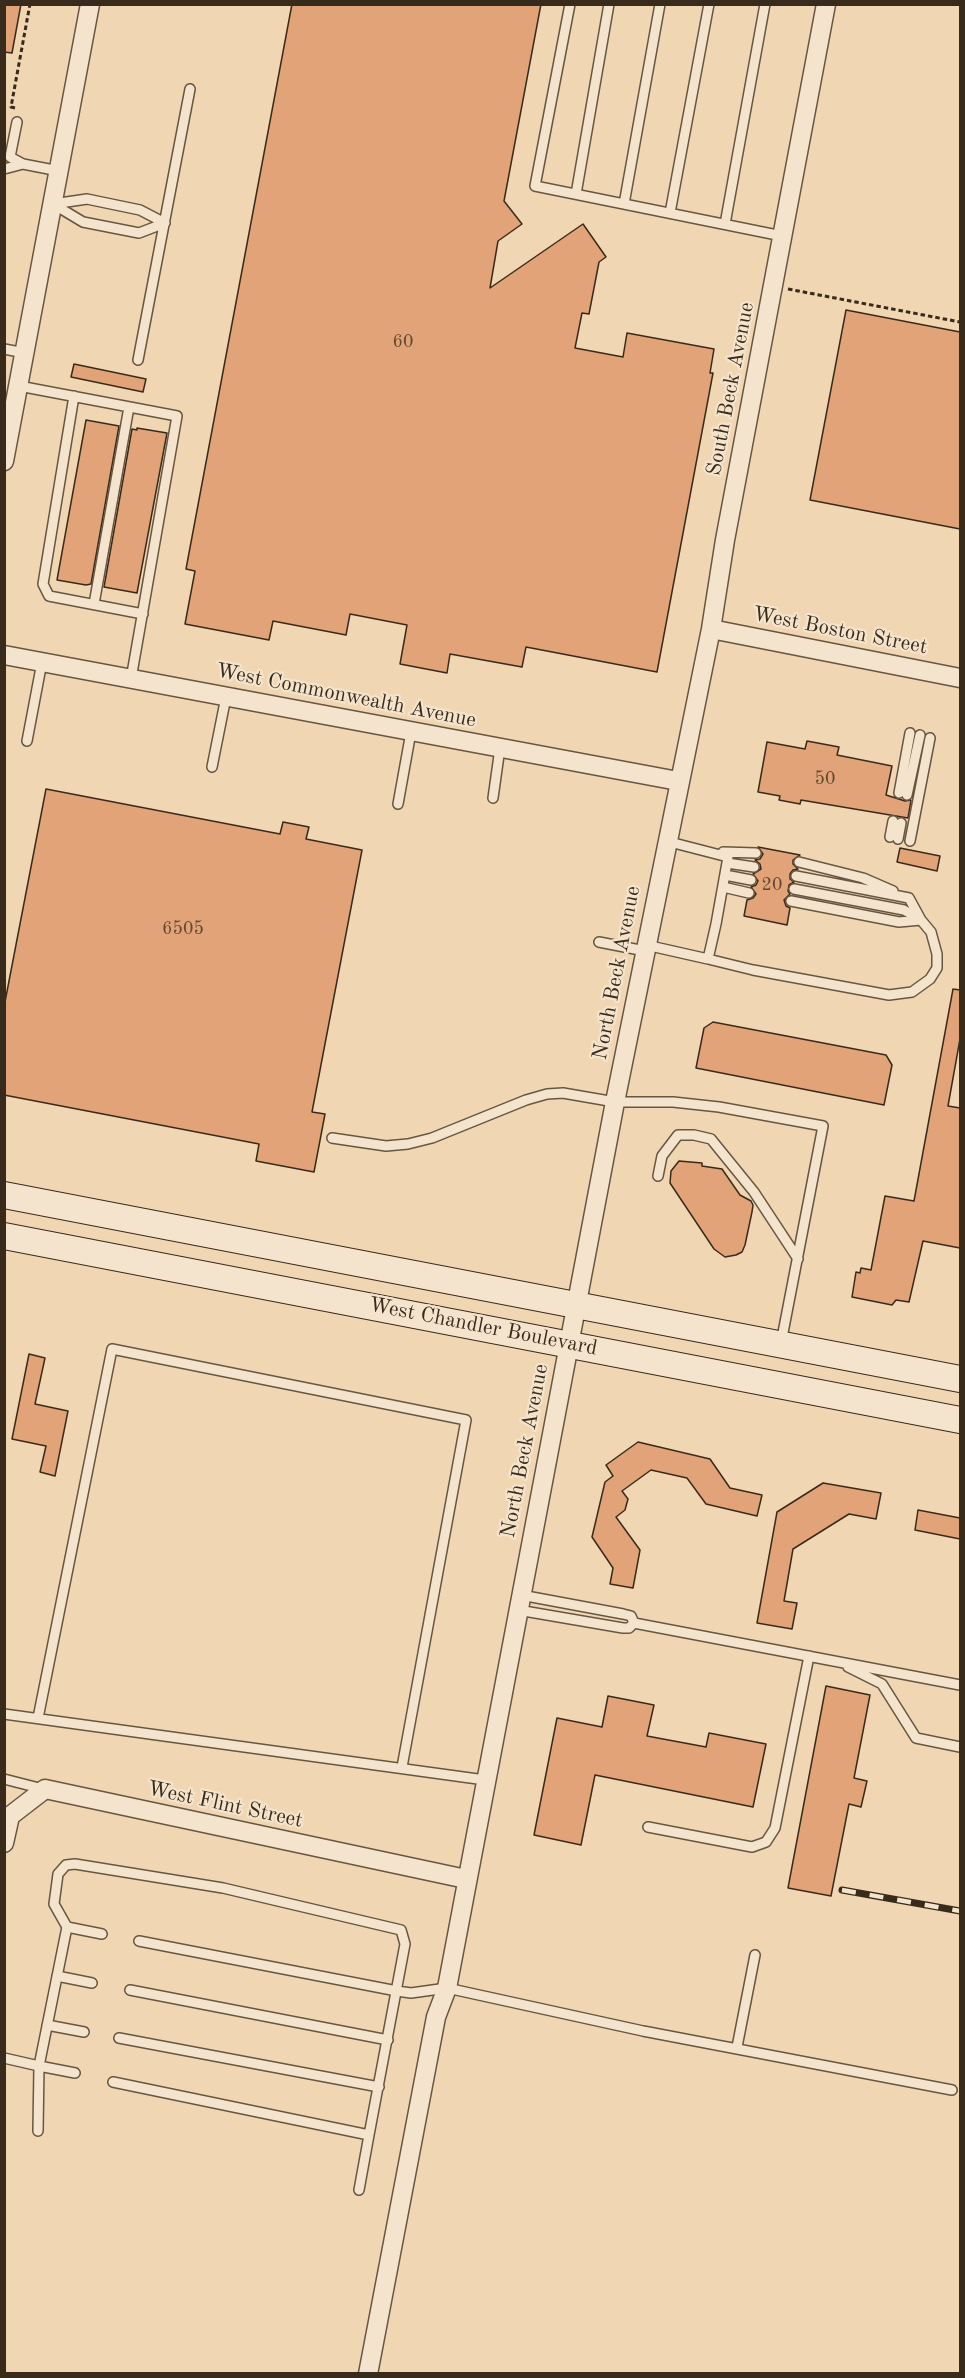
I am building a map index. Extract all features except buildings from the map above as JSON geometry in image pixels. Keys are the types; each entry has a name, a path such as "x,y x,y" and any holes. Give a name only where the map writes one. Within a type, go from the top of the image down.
{"main road":[{"name":"West Chandler Boulevard","path":"4,1195 960,1379"},
{"name":"West Chandler Boulevard","path":"4,1236 960,1420"}],"street":[{"path":"4,461 90,4"},
{"name":"South Beck Avenue","path":"678,781 711,629 725,540 826,4"},
{"name":"West Boston Street","path":"711,629 960,678"},
{"name":"West Commonwealth Avenue","path":"4,655 678,781"},
{"name":"North Beck Avenue","path":"368,2373 436,2016 447,1988 568,1343 678,781"},
{"path":"4,1843 10,1816 45,1789"},
{"name":"West Flint Street","path":"45,1789 466,1879"}],"lane":[{"path":"570,4 535,186 782,236"},
{"path":"576,194 609,4"},
{"path":"624,204 660,4"},
{"path":"670,213 709,4"},
{"path":"725,224 765,4"},
{"path":"138,360 190,89"},
{"path":"17,122 10,157 23,164 59,171"},
{"path":"4,169 23,164"},
{"path":"53,204 87,199 140,210 165,223"},
{"path":"53,204 83,222 139,233 165,223"},
{"path":"4,349 25,353"},
{"path":"19,386 177,416 131,679"},
{"path":"74,396 43,584 49,596 143,614"},
{"path":"94,604 129,407"},
{"path":"27,741 42,662"},
{"path":"212,767 226,697"},
{"path":"398,804 411,732"},
{"path":"903,794 920,736 910,841"},
{"path":"493,798 500,748"},
{"path":"894,838 897,822"},
{"path":"666,841 714,851 756,853"},
{"path":"708,958 728,857 714,851"},
{"path":"599,942 708,958 753,970 889,995 901,995 920,989 930,979 937,968 937,954 931,932 921,920 909,898 863,878 799,862"},
{"path":"727,863 754,867"},
{"path":"725,875 751,880"},
{"path":"796,876 909,898"},
{"path":"723,887 749,892"},
{"path":"794,889 904,909 921,920"},
{"path":"791,902 899,922 921,920"},
{"path":"332,1138 386,1146 408,1144 432,1138 547,1094 563,1093 615,1102 673,1102 719,1107 823,1126 780,1346"},
{"path":"658,1176 662,1156 678,1135 694,1135 711,1139 754,1192 798,1260"},
{"path":"38,1718 112,1349 466,1420 402,1767"},
{"path":"519,1602 623,1614 631,1616 634,1623"},
{"path":"519,1602 623,1628 629,1628 634,1623"},
{"path":"634,1623 960,1685"},
{"path":"648,1827 752,1847 766,1842 775,1828 809,1656"},
{"path":"838,1661 882,1684 916,1738 960,1747"},
{"path":"4,1714 485,1780"},
{"path":"4,1779 45,1789"},
{"path":"38,2131 39,2066 67,1928 54,1904 58,1874 66,1865 75,1864 223,1888 401,1930 405,1944 359,2190"},
{"path":"67,1928 102,1934"},
{"path":"139,1941 397,1991 411,1993 447,1988 643,2031 952,2090"},
{"path":"737,2048 755,1955"},
{"path":"57,1976 92,1983"},
{"path":"130,1990 388,2040"},
{"path":"47,2025 84,2032"},
{"path":"119,2038 379,2087"},
{"path":"4,2058 75,2073"},
{"path":"113,2082 369,2135"}],"path":[{"path":"18,108 11,107 30,4"},
{"path":"773,286 960,322"}],"railway":[{"path":"842,1890 960,1911"}]}
